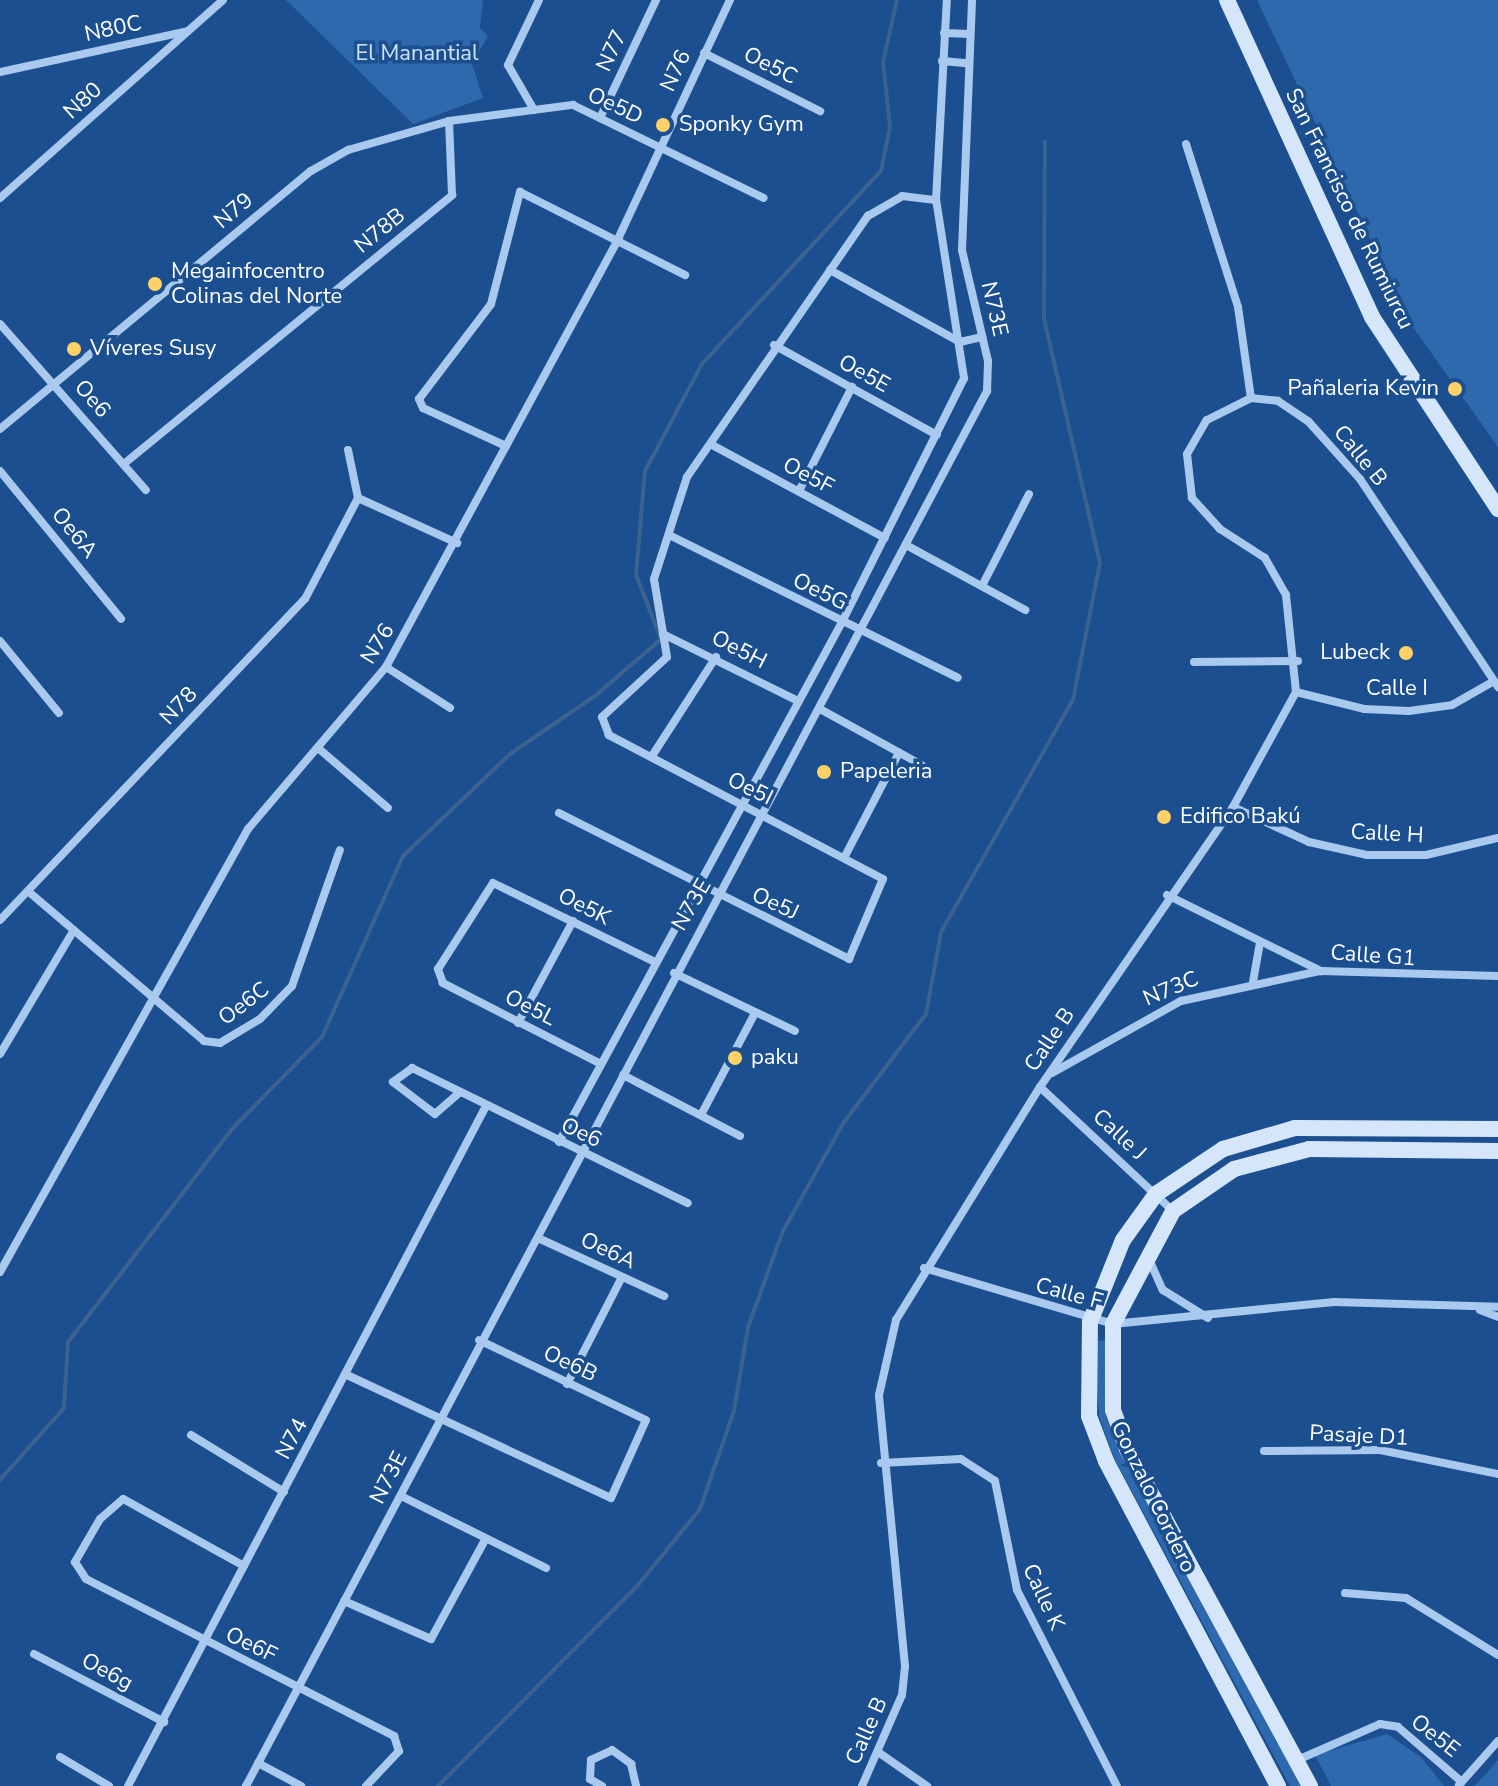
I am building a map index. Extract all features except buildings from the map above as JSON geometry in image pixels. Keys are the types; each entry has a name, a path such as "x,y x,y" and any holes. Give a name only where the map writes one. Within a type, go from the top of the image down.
{"street":[{"name":"N80C","path":"0,72 189,30 223,0"},
{"path":"534,110 508,65 539,0"},
{"name":"N77","path":"600,118 656,0"},
{"name":"N76","path":"0,1272 248,829 386,667 457,543 618,239 730,0"},
{"name":"N73E","path":"559,1142 841,624 964,378 936,200 947,0"},
{"name":"N73E","path":"246,1786 401,1496 479,1340 583,1154 674,973 765,816 987,391 982,337 962,250 967,63 972,0"},
{"name":"San Francisco de Rumiurcu","path":"1227,0 1372,317 1498,509"},
{"name":"N80","path":"0,198 189,30"},
{"path":"944,33 970,34"},
{"name":"Oe5C","path":"704,53 820,111"},
{"path":"942,61 967,63"},
{"name":"Oe5D","path":"534,110 573,105 764,198"},
{"name":"N79","path":"0,429 325,161 449,121 534,110"},
{"name":"N78B","path":"125,463 452,195 449,121"},
{"path":"1186,144 1238,307 1251,398"},
{"path":"506,446 423,408 424,385 491,304 520,192 685,275"},
{"path":"663,634 654,579 681,488 714,446 774,345 885,201 936,200"},
{"path":"830,270 960,342 982,337"},
{"name":"Oe6","path":"0,324 146,490"},
{"name":"Oe5E","path":"774,345 937,435"},
{"path":"799,491 852,387"},
{"name":"Calle B","path":"862,1786 902,1695 905,1666 881,1463 885,1358 924,1268 1167,895 1233,807 1296,692 1298,661 1286,595 1265,558 1210,518 1192,498 1187,454 1207,420 1251,398 1278,401 1308,421 1360,479 1496,684"},
{"name":"Oe5F","path":"714,446 885,538"},
{"path":"348,450 358,498 457,543"},
{"name":"Oe6A","path":"0,471 121,619"},
{"path":"983,584 1029,494"},
{"name":"N78","path":"0,920 305,599 358,498"},
{"name":"Oe5G","path":"669,535 841,624 861,630 958,678"},
{"path":"906,545 983,584 1025,610"},
{"name":"Oe5H","path":"663,634 716,657 798,701"},
{"name":"Oe5I","path":"663,634 665,662 605,709 604,730 741,807 765,816 883,879 849,959"},
{"path":"0,641 59,713"},
{"path":"652,756 716,657"},
{"path":"1194,662 1298,661"},
{"path":"386,667 450,708"},
{"name":"Calle I","path":"1296,692 1364,709 1409,711 1452,705 1496,684"},
{"path":"820,709 922,765"},
{"path":"318,748 388,808"},
{"path":"844,858 899,753"},
{"name":"Calle H","path":"1233,807 1309,842 1367,855 1426,855 1498,838"},
{"name":"Oe5J","path":"559,813 697,886 849,959"},
{"name":"Oe6C","path":"29,892 211,1043 260,1019 292,986 340,850"},
{"name":"Oe5K","path":"443,983 438,969 484,889 498,884 655,962"},
{"name":"Calle G1","path":"1167,895 1260,944 1321,971 1498,976"},
{"path":"0,906 12,908"},
{"path":"518,1023 573,921"},
{"path":"0,1054 74,930"},
{"path":"1253,982 1260,944"},
{"name":"N73C","path":"1048,1075 1181,1001 1253,982 1321,971"},
{"path":"674,973 795,1031"},
{"name":"Oe5L","path":"443,983 601,1064"},
{"path":"701,1115 755,1013"},
{"name":"Oe6","path":"459,1093 435,1114 398,1093 393,1082 408,1067 459,1093 485,1108 688,1203"},
{"path":"623,1075 740,1136"},
{"name":"Calle J","path":"1040,1087 1173,1211"},
{"name":"N74","path":"128,1786 485,1108"},
{"name":"Gonzalo Cordero","path":"1278,1786 1106,1461 1089,1416 1090,1322 1123,1240 1156,1194 1223,1149 1295,1128 1498,1129"},
{"name":"Gonzalo Cordero","path":"1310,1786 1127,1449 1113,1410 1113,1324 1147,1254 1173,1211 1234,1169 1309,1149 1498,1151"},
{"name":"Oe6A","path":"538,1238 664,1296"},
{"path":"1147,1254 1163,1290 1209,1318"},
{"name":"Calle F","path":"924,1268 1090,1322 1113,1324 1209,1318 1334,1302 1478,1310 1498,1307"},
{"path":"567,1384 622,1277"},
{"path":"1478,1310 1498,1317"},
{"name":"Oe6B","path":"438,1420 605,1499 614,1495 646,1420 479,1340"},
{"path":"347,1375 438,1420"},
{"path":"191,1435 284,1492"},
{"name":"Pasaje D1","path":"1264,1451 1380,1450 1498,1474"},
{"name":"Calle K","path":"881,1463 961,1459 995,1481 1017,1590 1117,1786"},
{"path":"401,1496 546,1568"},
{"name":"Oe6F","path":"244,1566 123,1499 100,1519 75,1562 86,1579 399,1743 366,1786"},
{"path":"344,1601 419,1638 436,1635 485,1540"},
{"path":"1345,1593 1406,1598 1498,1655"},
{"name":"Oe6g","path":"34,1654 164,1722"},
{"name":"Oe5E","path":"1294,1761 1380,1724 1398,1727 1460,1784"},
{"path":"1460,1784 1498,1741"},
{"path":"602,1786 590,1779 591,1760 612,1750 631,1764 636,1786"},
{"path":"878,1752 927,1786"},
{"path":"60,1757 109,1786"},
{"path":"258,1763 301,1786"}],"green space":[{"name":"El Manantial","path":"286,0 483,0 480,28 488,36 472,64 483,98 413,124"},
{"path":"1257,0 1498,0 1498,447 1410,323"},
{"path":"1108,1340 1108,1407 1305,1786 1290,1786 1113,1456 1099,1416 1095,1364 1095,1341"},
{"path":"1387,1734 1421,1757 1444,1786 1331,1786 1315,1755"},
{"path":"1498,1760 1498,1786 1475,1786"}],"waterway":[{"path":"0,1480 64,1408 68,1342 231,1130 322,1037 403,856 510,754 595,696 661,639 636,575 645,471 702,364 881,171 890,127 883,62 897,0"},
{"path":"438,1786 639,1584 700,1509 734,1411 748,1327 783,1231 844,1122 926,1014 941,932 1073,700 1100,563 1044,319 1045,142"}],"place":[{"name":"Sponky Gym","path":"663,125"},
{"name":"Megainfocentro Colinas del Norte","path":"155,284"},
{"name":"Víveres Susy","path":"74,349"},
{"name":"Pañaleria Kevin","path":"1455,389"},
{"name":"Lubeck","path":"1406,653"},
{"name":"Papeleria","path":"824,772"},
{"name":"Edifico Bakú","path":"1164,817"},
{"name":"paku","path":"735,1058"}]}
